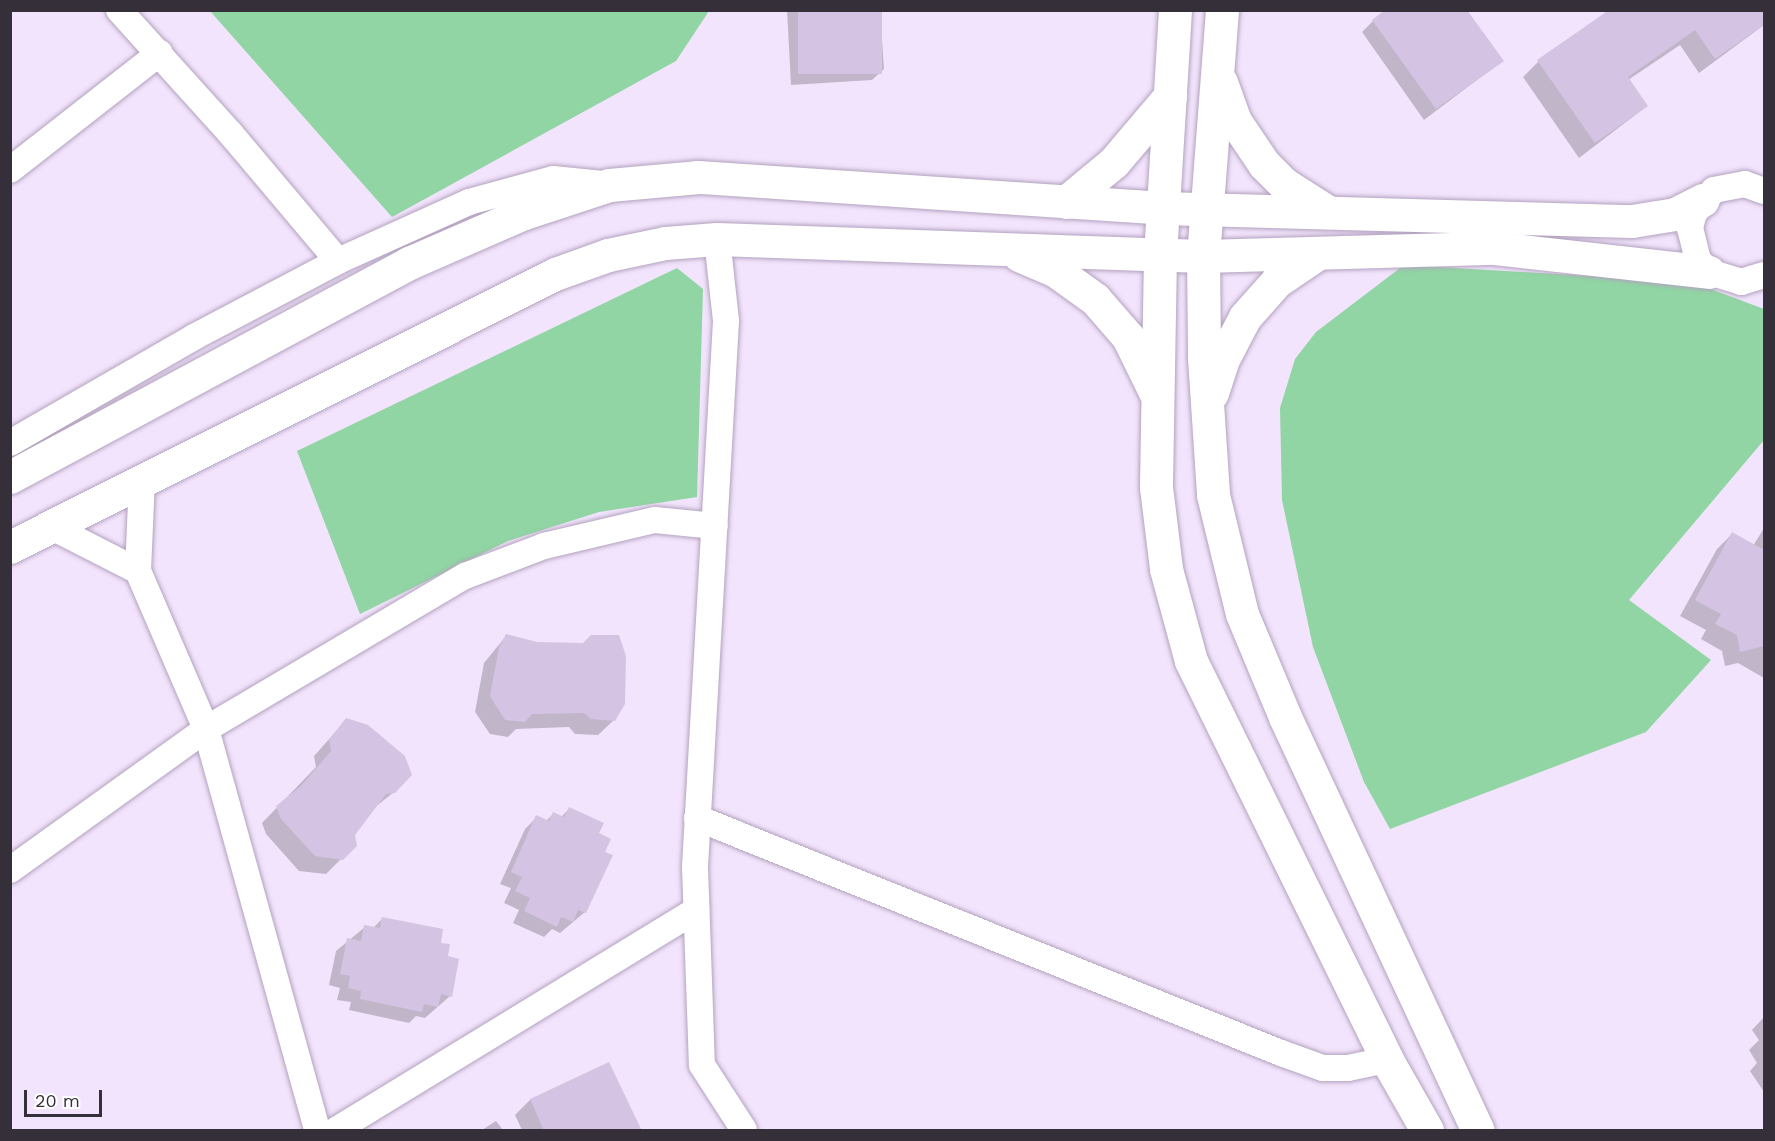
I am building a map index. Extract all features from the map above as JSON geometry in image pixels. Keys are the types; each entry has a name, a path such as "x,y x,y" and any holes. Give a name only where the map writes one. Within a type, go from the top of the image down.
{"street":[{"path":"119,10 160,53 338,261"},
{"path":"1175,10 1160,255 1156,487 1166,569 1191,661 1387,1060 1427,1131"},
{"path":"1222,10 1203,256 1208,427 1213,495 1242,614 1285,717 1478,1131"},
{"path":"10,170 160,53"},
{"path":"1217,70 1235,121 1264,164 1284,184 1332,214"},
{"path":"1066,202 1114,162 1170,96"},
{"path":"10,443 194,337 338,261 496,192 553,179 609,185 699,177 1162,208 1632,221 1675,214 1729,185 1763,185"},
{"path":"10,477 409,263 524,213 609,185"},
{"path":"1703,200 1694,213 1691,244 1709,272"},
{"path":"10,548 142,479 555,274 608,255 665,243 717,239 1203,256 1495,248 1709,272 1741,282 1764,274"},
{"path":"717,239 726,321 698,818 696,910 702,1065 744,1131"},
{"path":"988,247 1049,268 1095,299 1132,344 1159,405"},
{"path":"1208,427 1215,381 1245,317 1277,281 1317,254"},
{"path":"142,479 138,570 206,729 317,1131"},
{"path":"10,870 206,729 465,576 544,546 655,520 714,525"},
{"path":"50,526 138,570"},
{"path":"698,818 1323,1068 1348,1068 1387,1060"},
{"path":"336,1131 696,910"}],"green space":[{"path":"210,11 709,11 676,61 392,217"},
{"path":"1404,265 1692,282 1764,309 1764,440 1629,600 1711,660 1646,732 1390,829 1364,782 1313,647 1282,500 1280,408 1295,359 1316,332"},
{"path":"677,268 703,289 697,497 599,512 508,541 360,614 297,451"}],"building":[{"path":"798,10 882,10 882,74 798,74"},
{"path":"1385,10 1467,10 1504,61 1436,109 1372,20"},
{"path":"1609,10 1764,10 1764,25 1715,59 1695,30 1628,77 1648,106 1595,143 1537,60"},
{"path":"1732,532 1764,550 1764,646 1740,652 1737,635 1715,624 1721,614 1695,600"},
{"path":"506,634 537,642 583,643 591,635 619,635 626,656 625,704 615,721 591,719 584,713 532,714 525,722 505,720 490,696 499,647"},
{"path":"346,718 368,725 405,756 412,775 395,793 386,794 355,835 357,846 343,860 315,856 281,819 276,806 301,786 331,751 329,740"},
{"path":"569,807 604,823 599,833 611,839 605,852 613,855 586,913 578,910 573,922 561,917 557,927 524,911 530,898 515,891 522,877 511,872 536,815 549,821 553,812 564,817"},
{"path":"382,917 443,929 441,943 450,944 448,956 459,959 452,997 441,994 438,1007 424,1004 422,1012 360,999 361,991 348,988 350,976 340,974 347,938 361,941 364,925 380,928"},
{"path":"609,1062 642,1131 544,1131 530,1099"}]}
